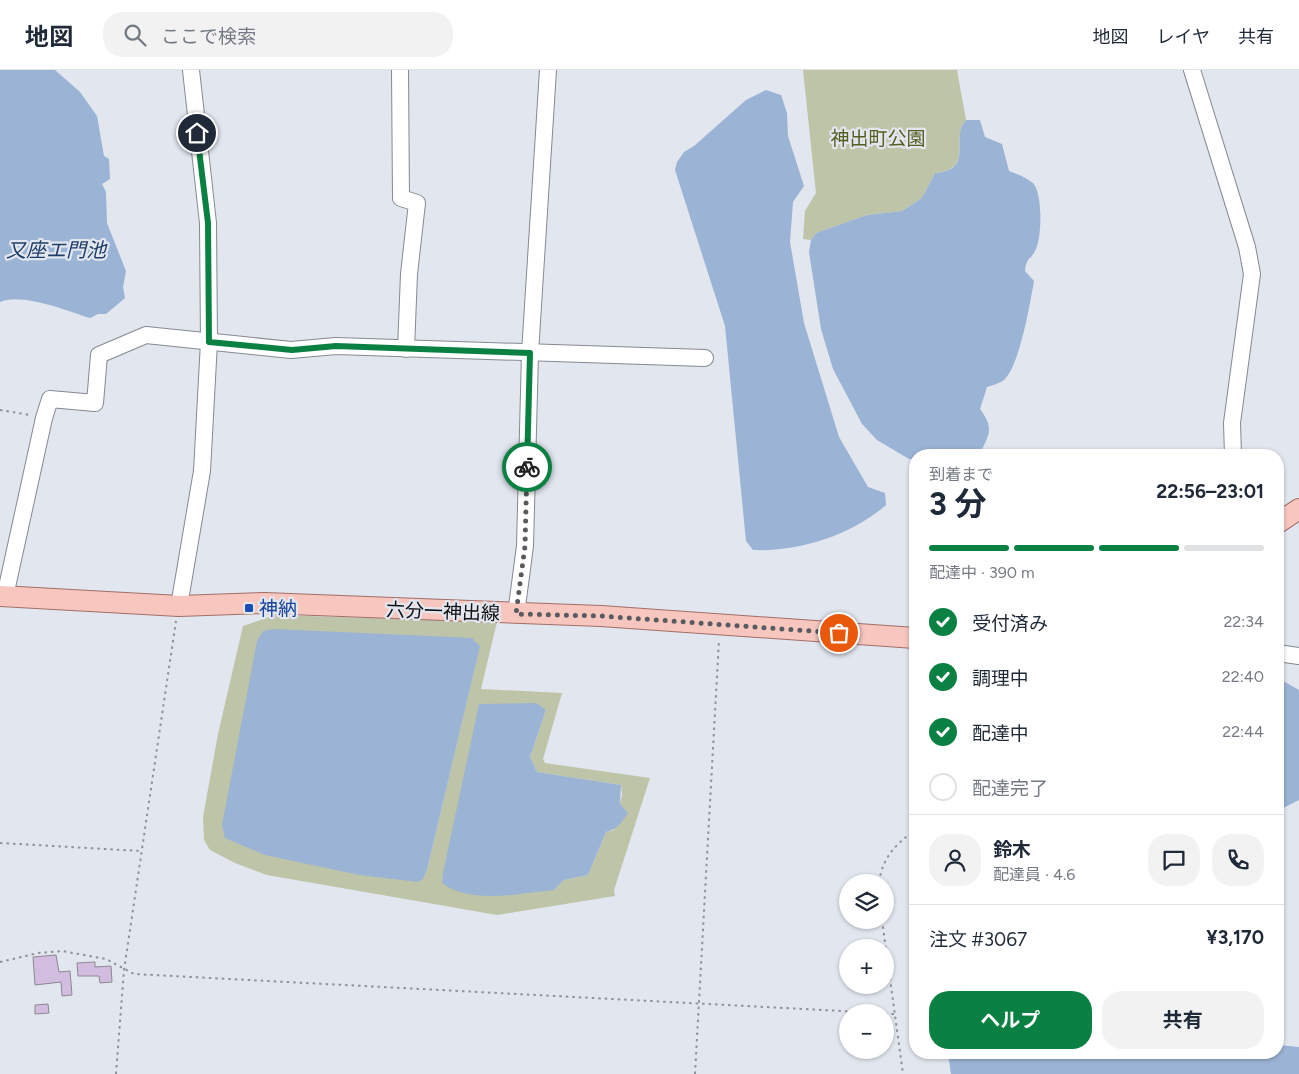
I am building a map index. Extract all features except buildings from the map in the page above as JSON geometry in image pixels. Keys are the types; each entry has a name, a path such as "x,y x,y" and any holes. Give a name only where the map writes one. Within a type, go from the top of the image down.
{"main road":[{"path":"1284,519 1299,510"},
{"name":"六分一神出線","path":"2,596 179,606 244,603 601,616 909,638"}],"street":[{"path":"179,606 202,471 209,342 208,223 191,70"},
{"path":"400,70 401,198 417,203 409,274 406,349"},
{"path":"516,614 525,546 530,353 548,70"},
{"path":"1192,70 1247,247 1252,274 1232,422 1233,449"},
{"path":"2,596 50,399 95,403 99,355 146,334 292,350 336,346 705,358"},
{"path":"1284,654 1299,656"}],"path":[{"path":"0,410 44,418"},
{"path":"116,1074 124,970 179,606"},
{"path":"695,1074 720,624"},
{"path":"880,874 895,845 909,834"},
{"path":"0,843 141,851"},
{"path":"883,929 893,1004"},
{"path":"0,962 38,953 62,951 106,959 124,970 144,974 839,1011"},
{"path":"894,1014 903,1074"}],"green space":[{"name":"神出町公園","path":"803,70 957,70 966,120 961,127 960,151 955,165 947,170 935,173 922,198 902,211 867,215 816,233 811,240 803,239 805,211 816,193"},
{"path":"275,615 497,622 481,689 562,693 543,759 545,763 650,778 614,890 615,896 497,915 267,875 235,863 210,850 204,840 203,817 218,734 243,626","holes":["480,645 427,870 423,879","479,704 546,710 530,757 537,772 621,785 622,795 614,830 606,832 588,875 564,880 554,890"]}],"water":[{"name":"又座エ門池","path":"0,70 55,70 80,92 97,116 104,156 109,159 110,179 102,184 106,192 107,223 126,271 123,287 125,298 106,314 98,314 90,318 32,301 20,299 0,302"},
{"path":"766,90 781,95 787,113 788,136 804,186 793,202 790,242 804,323 839,437 868,487 885,493 886,505 857,525 824,540 788,548 753,550 746,541 725,326 675,170 677,162 684,152 694,146 746,100"},
{"path":"966,120 980,120 985,137 1002,144 1009,171 1033,183 1036,189 1040,206 1039,237 1035,251 1028,261 1025,271 1034,281 1024,333 1015,360 1005,379 987,387 980,409 989,426 988,436 982,449 909,449 909,459 877,440 862,424 833,369 821,329 809,252 811,240 816,233 867,215 902,211 922,198 935,173 947,171 955,166 960,152 961,127"},
{"path":"274,629 472,638 480,646 427,870 423,879 418,882 359,875 265,855 225,838 222,825 257,641 263,631"},
{"path":"1284,681 1299,690 1299,800 1284,808"},
{"path":"536,703 546,710 530,757 537,772 621,785 620,804 628,813 621,823 606,832 588,875 564,880 554,890 511,895 481,896 454,890 442,883 443,873 479,704"},
{"path":"1284,1046 1299,1047 1299,1074 951,1074 949,1059 1284,1059"}],"way so far":[{"path":"527,467 525,546 516,614 601,616 839,633"}],"place":[{"name":"神納","path":"249,608"}],"route":[{"path":"197,133 208,223 209,342 292,350 336,346 530,353 527,467"}]}
